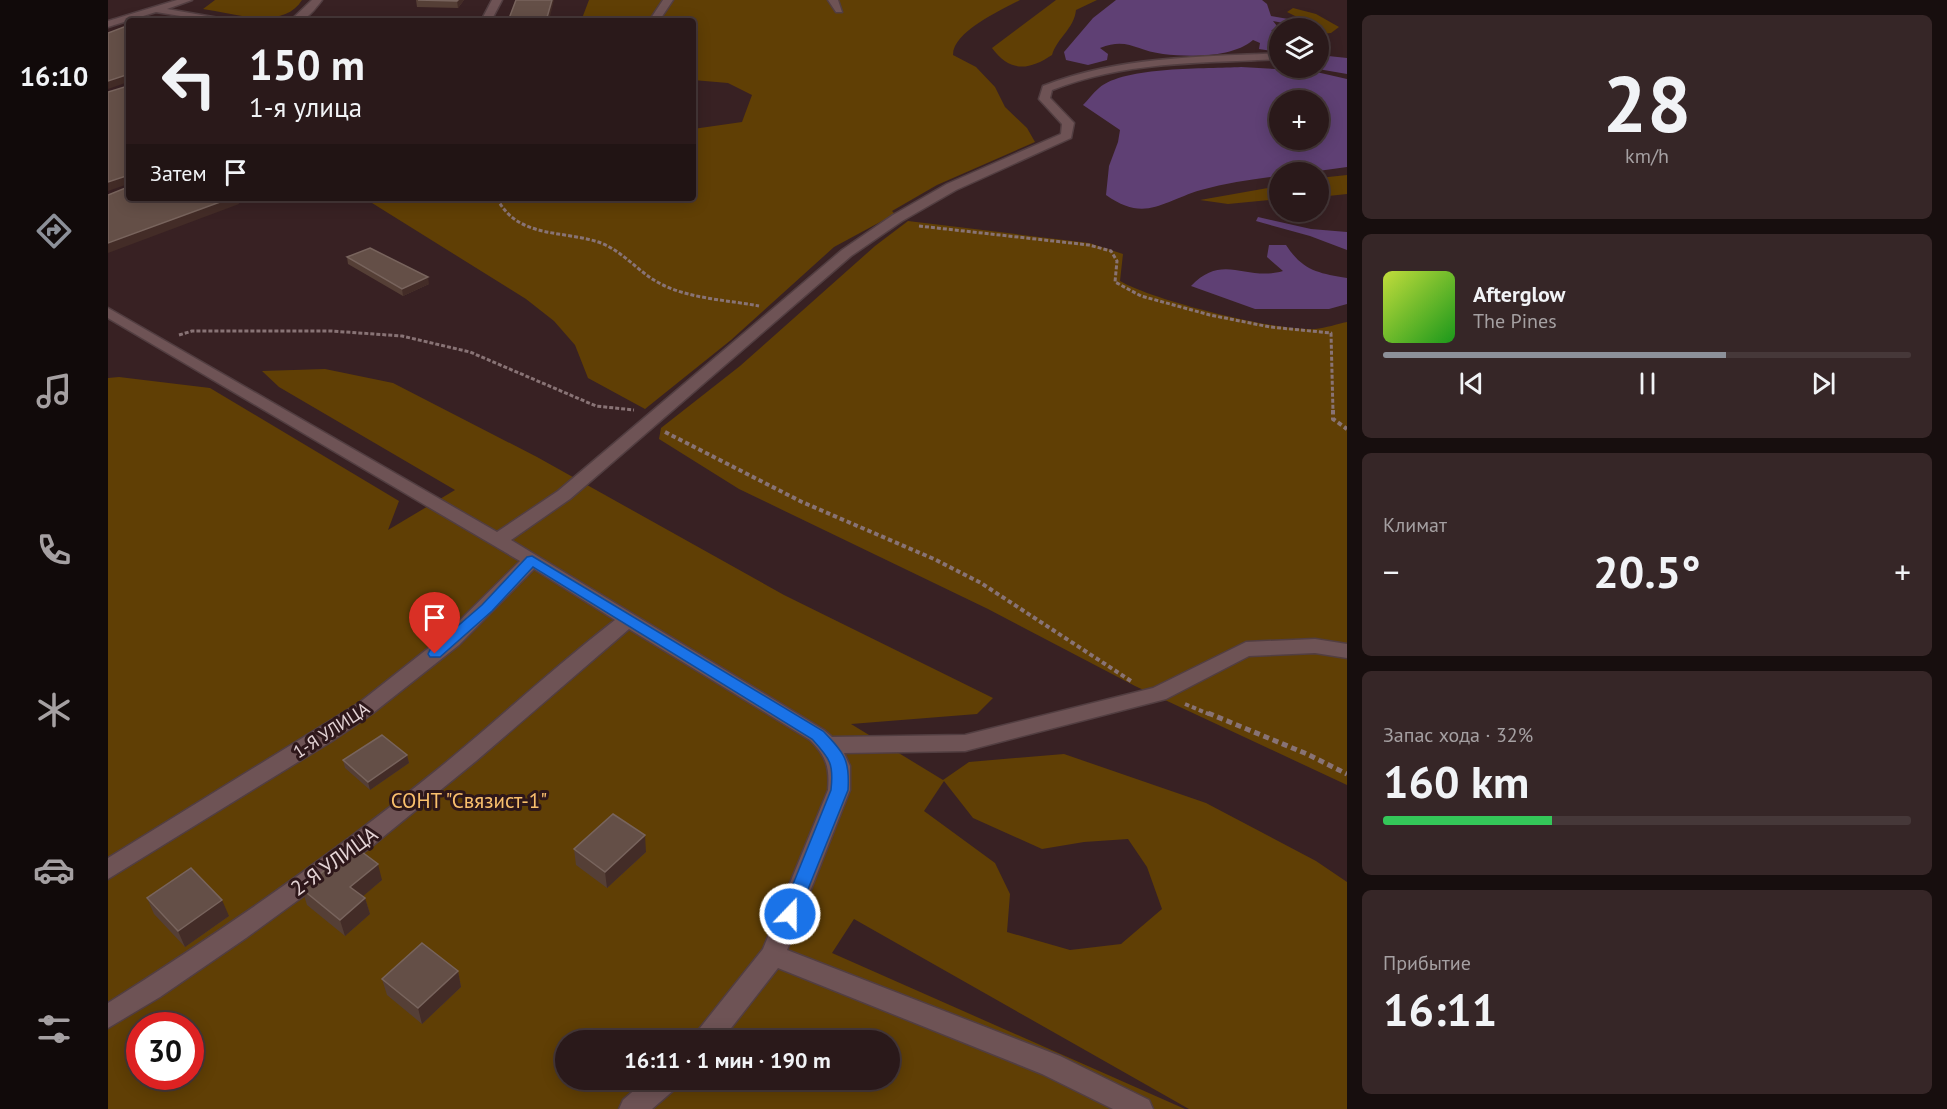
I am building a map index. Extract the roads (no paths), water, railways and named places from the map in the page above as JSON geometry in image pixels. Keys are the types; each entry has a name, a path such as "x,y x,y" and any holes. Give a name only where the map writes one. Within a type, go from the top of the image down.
{"street":[{"path":"127,18 187,0"},
{"path":"298,18 317,0"},
{"path":"488,18 497,0"},
{"path":"656,18 668,0"},
{"path":"833,0 839,10"},
{"path":"152,10 209,18"},
{"path":"108,24 126,18"},
{"path":"498,540 564,495 830,265 895,220 969,179 1042,150 1067,136 1068,123 1044,99 1047,88 1084,74 1124,68 1269,57"},
{"path":"108,312 629,619 818,735 837,756 839,790 773,955 714,1030"},
{"name":"1-Я УЛИЦА","path":"108,870 153,839 325,736 366,708 452,640 532,560"},
{"name":"2-Я УЛИЦА","path":"108,1017 187,966 380,828 510,721 589,649 629,619"},
{"path":"828,746 965,743 1159,694 1246,649 1315,646 1347,651"},
{"path":"773,955 1051,1065 1140,1109"},
{"path":"632,1109 654,1090"}],"park label":[{"name":"СОНТ \"Связист-1\"","path":"469,800"}]}
